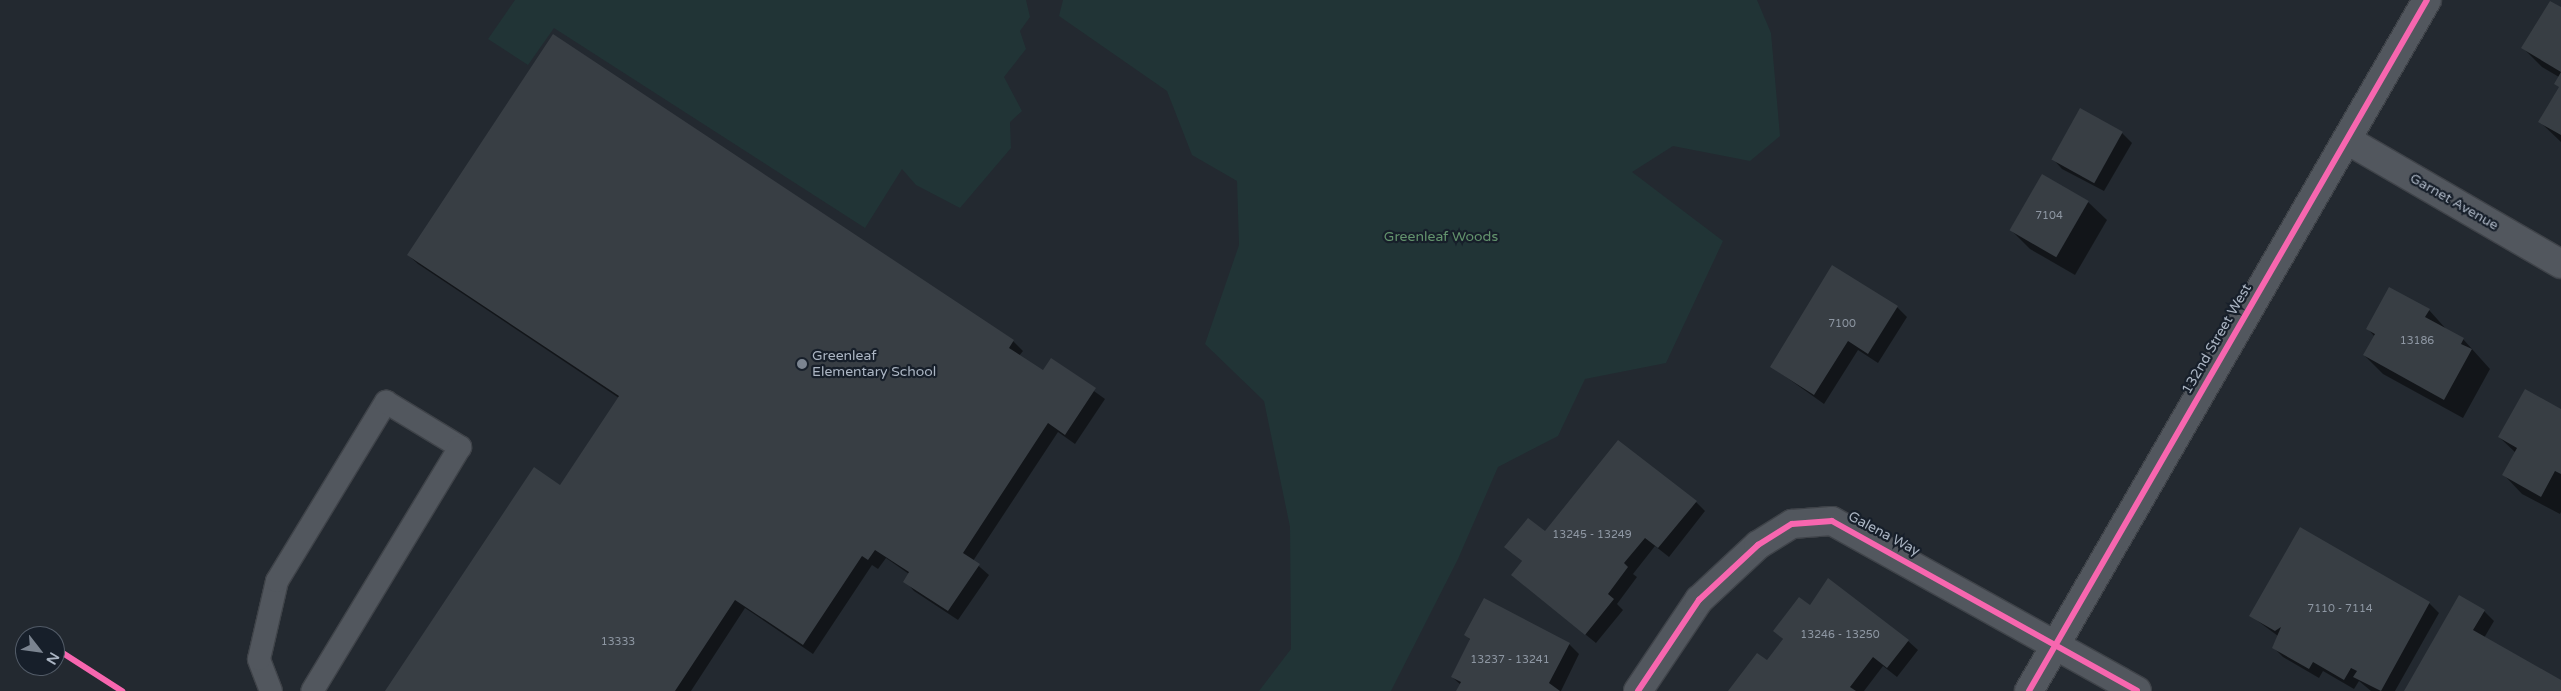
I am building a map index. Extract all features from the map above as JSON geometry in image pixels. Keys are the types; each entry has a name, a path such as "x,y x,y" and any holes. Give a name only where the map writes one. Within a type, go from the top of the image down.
{"street":[{"name":"132nd Street West","path":"2029,691 2427,0"},
{"name":"Garnet Avenue","path":"2347,140 2561,264"},
{"name":"Galena Way","path":"1638,691 1699,600 1758,545 1792,524 1832,520 2055,645"},
{"path":"2055,645 2137,691"}],"lane":[{"path":"271,691 259,659 277,581 386,402 460,447 312,691"}],"green space":[{"path":"515,0 1026,0 1030,17 1020,31 1026,49 1004,77 1022,111 1010,122 1011,148 960,208 916,185 902,169 865,228 554,28 528,65 488,39"},
{"name":"Greenleaf Woods","path":"1063,0 1757,0 1771,33 1780,136 1750,161 1673,146 1632,172 1723,241 1666,363 1585,379 1558,436 1498,467 1458,559 1391,691 1259,691 1291,649 1290,527 1264,401 1205,344 1239,245 1237,181 1192,155 1167,91 1059,16"}],"building":[{"path":"2550,1 2561,7 2561,72 2521,48"},
{"name":"Greenleaf Elementary School","path":"553,34 1014,340 1009,348 1043,370 1051,358 1096,388 1065,435 1048,423 963,553 980,564 948,611 903,582 909,572 875,550 868,560 862,556 803,645 735,600 675,691 385,691 534,467 560,485 619,396 407,255"},
{"path":"2561,72 2561,135 2538,122 2559,87 2554,84"},
{"path":"2080,108 2123,132 2094,183 2051,160"},
{"path":"2042,174 2089,201 2056,257 2010,230"},
{"path":"1832,265 1898,306 1868,354 1848,341 1814,395 1770,367"},
{"path":"2389,287 2430,309 2425,317 2464,338 2461,344 2472,349 2444,400 2363,355 2375,334 2366,329"},
{"path":"2525,389 2561,409 2561,474 2555,471 2541,497 2502,475 2517,448 2498,437"},
{"path":"1618,440 1697,501 1658,548 1645,538 1624,563 1628,567 1608,594 1614,599 1585,635 1511,575 1522,561 1504,547 1528,518 1545,531"},
{"path":"2300,527 2430,602 2381,691 2353,677 2357,671 2351,668 2344,680 2313,662 2309,669 2272,648 2281,627 2275,631 2249,616"},
{"path":"1828,578 1909,640 1887,668 1873,657 1850,687 1856,691 1728,691 1757,653 1767,660 1783,639 1773,631 1799,597 1810,605"},
{"path":"2459,595 2485,610 2473,630 2561,680 2561,691 2404,691"},
{"path":"1484,598 1570,643 1549,683 1560,691 1456,691 1461,682 1451,677 1470,639 1464,635"}],"cycle path":[{"path":"2029,691 2427,0"},
{"path":"1638,691 1699,600 1758,545 1792,524 1832,521 2137,691"},
{"path":"65,654 122,691"}],"place":[{"name":"Greenleaf Elementary School","path":"802,364"}]}
